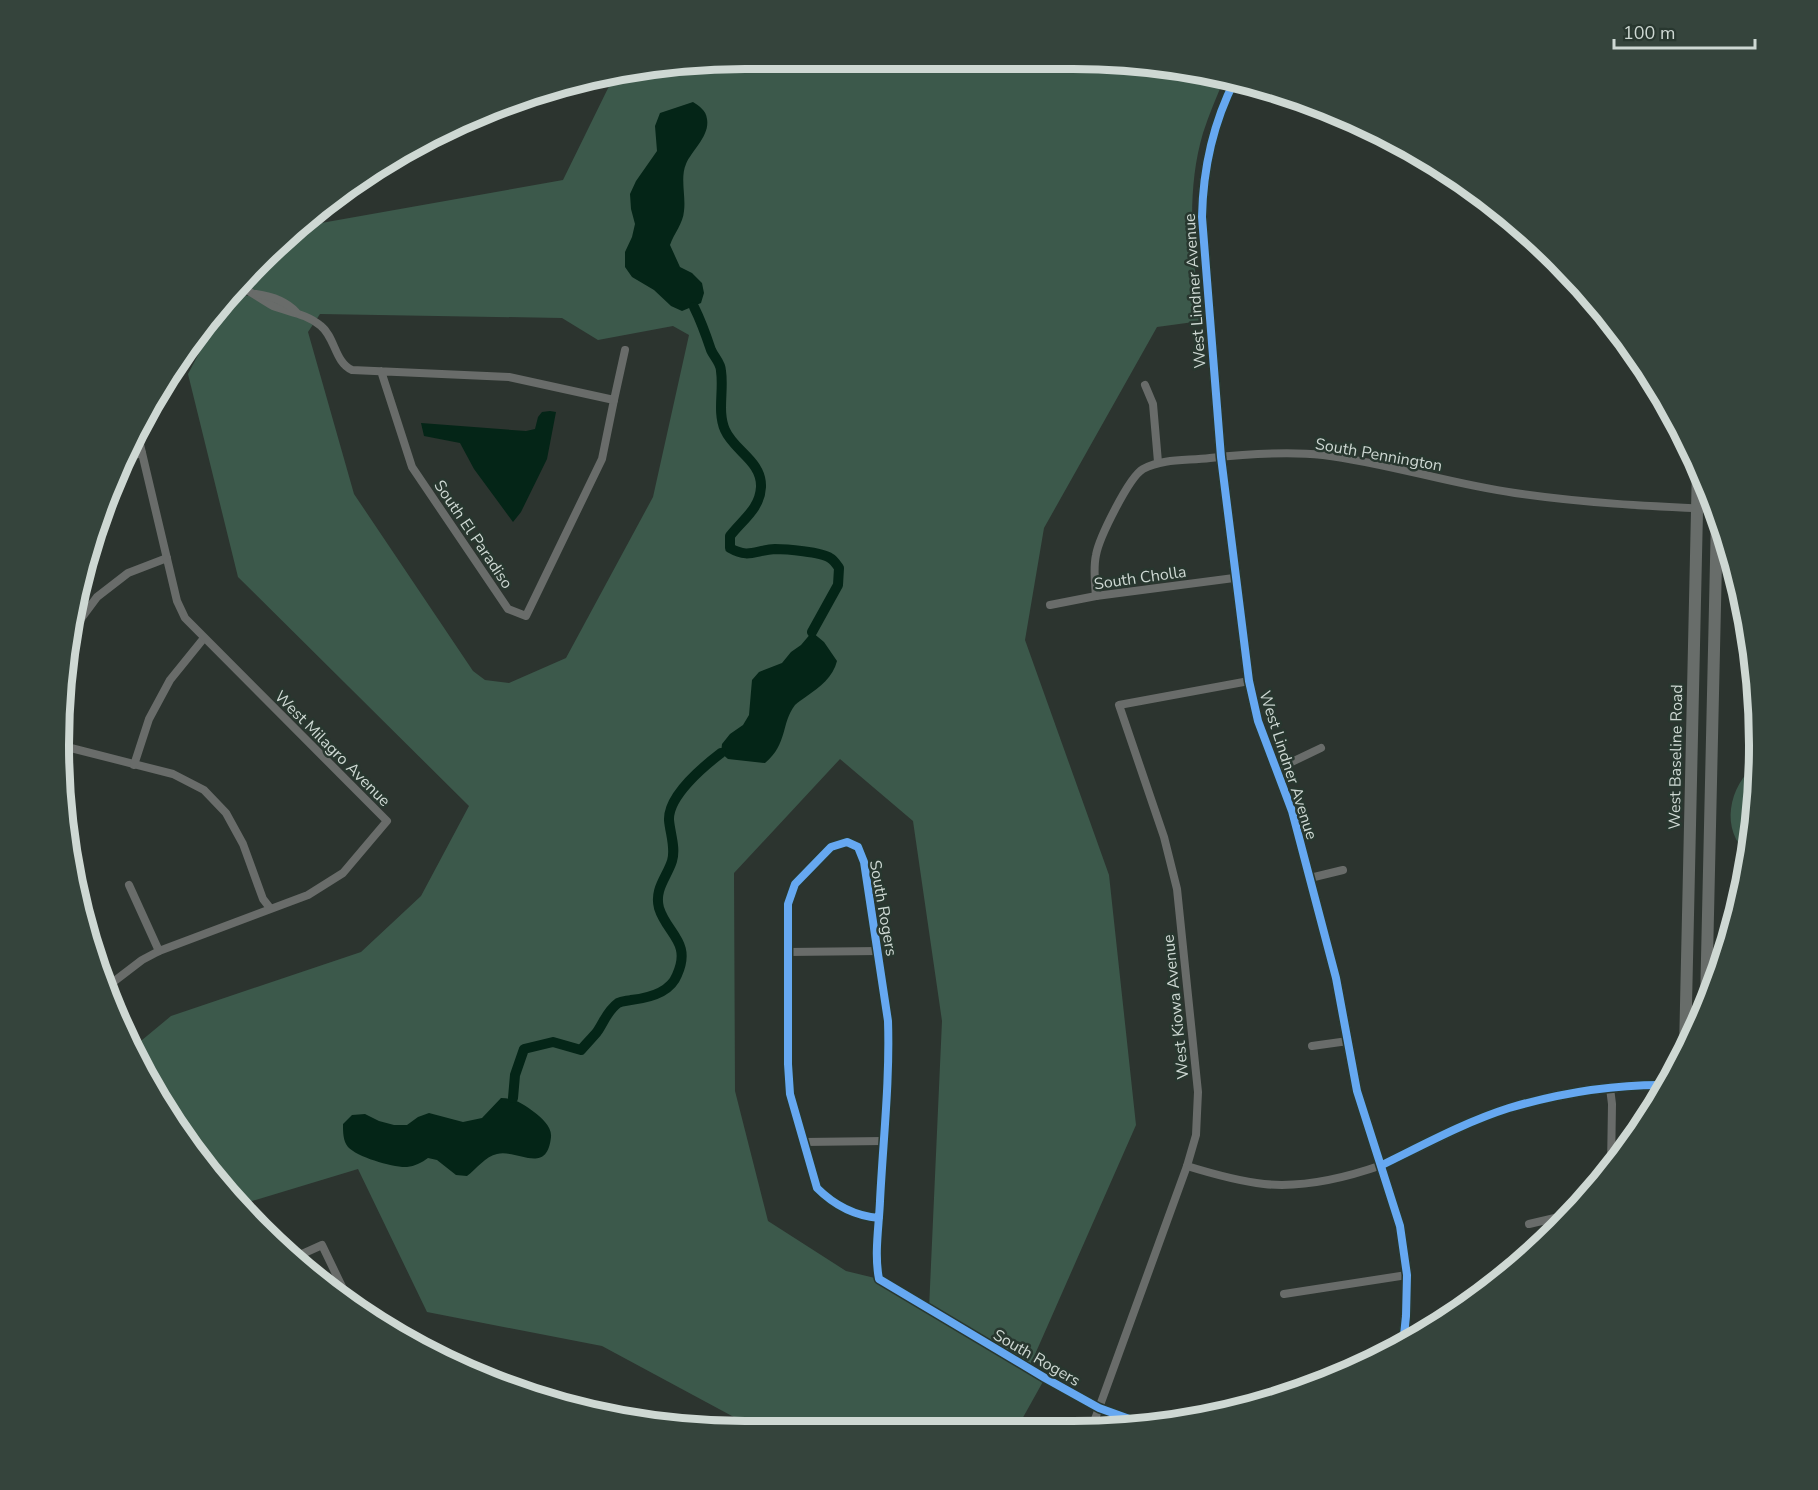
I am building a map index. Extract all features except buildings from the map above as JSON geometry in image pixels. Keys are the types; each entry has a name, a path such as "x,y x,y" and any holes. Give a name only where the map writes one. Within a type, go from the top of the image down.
{"main road":[{"name":"West Baseline Road","path":"1685,1030 1698,485"},
{"path":"1707,980 1717,539"}],"street":[{"name":"West Lindner Avenue","path":"1231,88 1212,137 1203,179 1202,240 1234,578 1249,681 1258,721 1292,811 1336,978 1357,1091 1400,1226 1407,1275 1404,1334"},
{"path":"246,289 255,294 268,295 290,306 297,313 320,326 328,334 340,358 348,368 509,377 614,400"},
{"name":"South El Paradiso","path":"381,371 412,467 508,609 526,616 602,459 625,350"},
{"path":"1145,385 1153,404 1158,462"},
{"name":"West Milagro Avenue","path":"112,983 142,960 159,951 308,895 329,883 343,873 387,821 185,618 177,601 140,444"},
{"path":"135,455 142,453"},
{"name":"South Pennington","path":"1096,596 1094,572 1101,538 1132,480 1140,470 1158,462 1293,453 1322,455 1511,493 1605,504 1706,509"},
{"path":"81,618 97,597 128,573 167,558"},
{"name":"South Cholla","path":"1050,605 1096,596 1234,578"},
{"path":"134,765 149,719 170,680 204,638"},
{"name":"West Kiowa Avenue","path":"1094,1421 1187,1166 1196,1135 1198,1092 1177,889 1164,837 1119,705 1249,681"},
{"path":"69,748 173,774 204,789 225,813 243,844 263,899 270,908"},
{"name":"West Lindner Avenue","path":"1277,769 1321,748"},
{"name":"South Rogers","path":"879,1218 862,1216 826,1197 817,1188 790,1094 788,904 795,884 831,847 847,842 858,847 864,862 888,1021 883,1141 879,1218 876,1266 879,1279 1045,1378 1099,1408 1129,1419"},
{"path":"1310,878 1343,870"},
{"path":"129,885 159,951"},
{"name":"South Rogers","path":"788,952 878,951"},
{"path":"1312,1046 1348,1041"},
{"path":"1187,1166 1229,1179 1266,1185 1302,1184 1344,1177 1382,1165 1455,1130 1508,1109 1557,1096 1611,1088 1656,1086"},
{"path":"1611,1088 1611,1154"},
{"path":"804,1142 883,1141"},
{"path":"1529,1224 1556,1218"},
{"path":"301,1255 322,1245 343,1288"},
{"path":"1284,1294 1407,1275"}],"shaded area":[{"path":"745,69 1073,69 1117,70 1221,86 1203,133 1194,179 1193,250 1201,321 1157,327 1044,528 1025,640 1109,875 1136,1125 1029,1368 1045,1378 1021,1421 741,1421 602,1346 427,1312 358,1169 248,1202 209,1157 183,1121 139,1043 171,1016 361,952 421,896 469,806 238,577 188,374 211,331 237,299 242,294 248,296 255,280 315,224 563,180 611,83 657,75 701,70","holes":["320,314 562,318 598,340 673,326 689,335 653,497 566,658 509,683 485,680 473,671 354,494 308,332","840,759 913,821 942,1021 929,1309 879,1279 846,1271 768,1221 735,1091 734,873"]},
{"path":"693,102 705,113 707,125 703,137 684,169 683,216 670,245 680,267 692,273 702,283 704,293 701,303 682,311 671,306 654,290 632,277 625,267 625,252 635,224 630,194 636,181 657,151 655,126 660,113"},
{"path":"542,412 556,412 547,459 521,512 513,522 474,469 460,443 424,436 421,423 526,431 535,429"},
{"path":"812,632 824,642 837,661 829,677 795,705 781,741 765,763 728,759 721,753 722,744 730,734 743,725 749,715 752,680 759,672 782,663"},
{"path":"1748,772 1748,789 1744,804 1741,846 1734,833 1731,808 1739,784"},
{"path":"501,1098 515,1100 537,1114 546,1123 551,1137 544,1155 530,1158 505,1153 493,1155 467,1176 456,1175 437,1160 428,1158 407,1167 376,1161 353,1151 344,1139 343,1124 352,1115 365,1114 394,1125 407,1125 429,1113 463,1122 482,1118"}],"waterway":[{"path":"694,307 711,350 721,368 721,416 725,430 752,463 760,478 760,495 750,514 730,536 730,548 742,553 775,549 803,551 826,556 834,561 839,568 838,585 812,632"},
{"path":"513,1098 515,1075 524,1049 553,1042 581,1050 618,1003 658,993 674,981 681,964 682,954 677,939 663,917 658,901 658,895 673,856 670,811 674,801 688,782 721,753"}],"cycle path":[{"path":"1231,88 1215,130 1207,164 1202,217 1221,457 1249,681 1258,721 1292,811 1336,978 1357,1091 1400,1226 1407,1275 1404,1334"},
{"path":"847,842 858,847 864,862 888,1021 887,1088 879,1218 846,1209 817,1188 790,1094 788,904 795,884 831,847 847,842"},
{"path":"1382,1165 1460,1127 1509,1108 1588,1090 1657,1085"},
{"path":"879,1218 877,1240 879,1279 1045,1378 1099,1408 1129,1419"}]}
